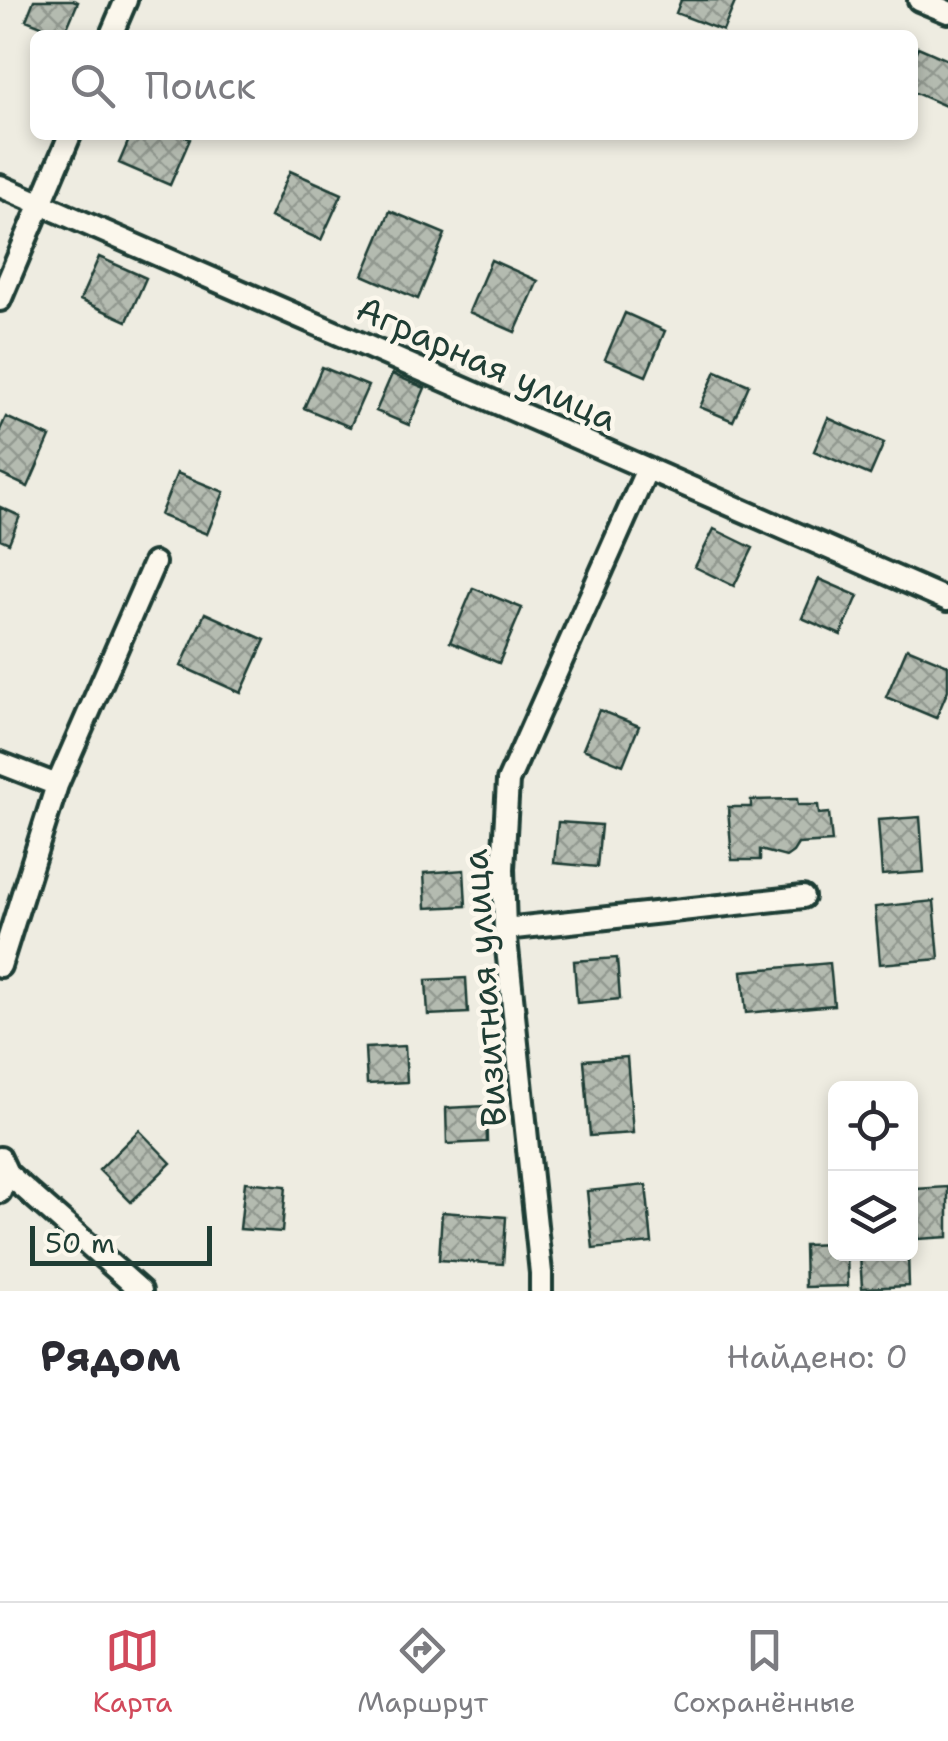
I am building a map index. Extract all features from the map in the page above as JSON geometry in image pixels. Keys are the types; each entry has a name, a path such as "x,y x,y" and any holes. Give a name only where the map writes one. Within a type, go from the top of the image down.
{"street":[{"path":"113,30 126,0"},
{"path":"919,0 948,12"},
{"path":"0,300 68,140"},
{"name":"Аграрная улица","path":"0,186 948,600"},
{"name":"Визитная улица","path":"541,1291 505,929 503,869 508,781 647,469"},
{"path":"0,966 57,785 154,564"},
{"path":"0,763 57,785"},
{"path":"505,929 804,897"},
{"path":"2,1174 140,1291"}],"building":[{"path":"34,0 78,2 66,30 51,30 26,20"},
{"path":"681,0 736,0 723,30 676,13"},
{"path":"918,47 948,60 948,107 918,94"},
{"path":"129,140 190,140 170,185 119,163"},
{"path":"290,171 342,194 321,240 270,217"},
{"path":"390,211 445,234 418,299 363,275"},
{"path":"99,257 146,278 127,321 80,300"},
{"path":"491,260 538,281 515,332 469,312"},
{"path":"625,313 665,331 646,376 605,359"},
{"path":"322,367 368,386 350,427 304,408"},
{"path":"716,371 749,385 733,421 700,407"},
{"path":"392,374 425,388 409,425 376,411"},
{"path":"6,417 50,437 28,487 0,474 0,430"},
{"path":"828,418 884,443 870,475 814,451"},
{"path":"177,473 224,492 207,534 160,515"},
{"path":"0,507 20,516 9,543 0,539"},
{"path":"714,529 753,548 734,586 695,567"},
{"path":"819,579 858,596 841,635 802,618"},
{"path":"473,588 522,608 499,663 450,642"},
{"path":"205,613 265,640 241,693 181,666"},
{"path":"907,648 948,665 948,690 936,718 886,697"},
{"path":"599,710 639,726 623,765 583,749"},
{"path":"797,799 798,805 818,805 819,814 829,813 832,842 798,844 786,857 760,850 760,860 732,860 728,807 751,807 751,800"},
{"path":"920,817 924,872 882,875 878,820"},
{"path":"558,822 601,825 597,867 554,863"},
{"path":"464,870 466,906 426,908 424,873"},
{"path":"934,901 939,959 880,964 875,907"},
{"path":"617,958 620,999 577,1003 574,961"},
{"path":"830,963 834,1005 746,1013 742,971"},
{"path":"466,978 468,1013 428,1015 426,980"},
{"path":"405,1046 407,1082 367,1084 365,1048"},
{"path":"627,1057 633,1133 590,1136 584,1060"},
{"path":"486,1106 487,1142 447,1144 446,1108"},
{"path":"139,1130 171,1163 131,1202 99,1170"},
{"path":"245,1182 286,1186 282,1232 240,1229"},
{"path":"646,1185 652,1243 593,1249 587,1191"},
{"path":"948,1187 948,1237 918,1239 918,1189"},
{"path":"442,1212 506,1217 503,1264 439,1260"},
{"path":"828,1244 828,1261 847,1261 848,1286 805,1287 804,1245"},
{"path":"860,1261 908,1261 909,1286 862,1288"}]}
